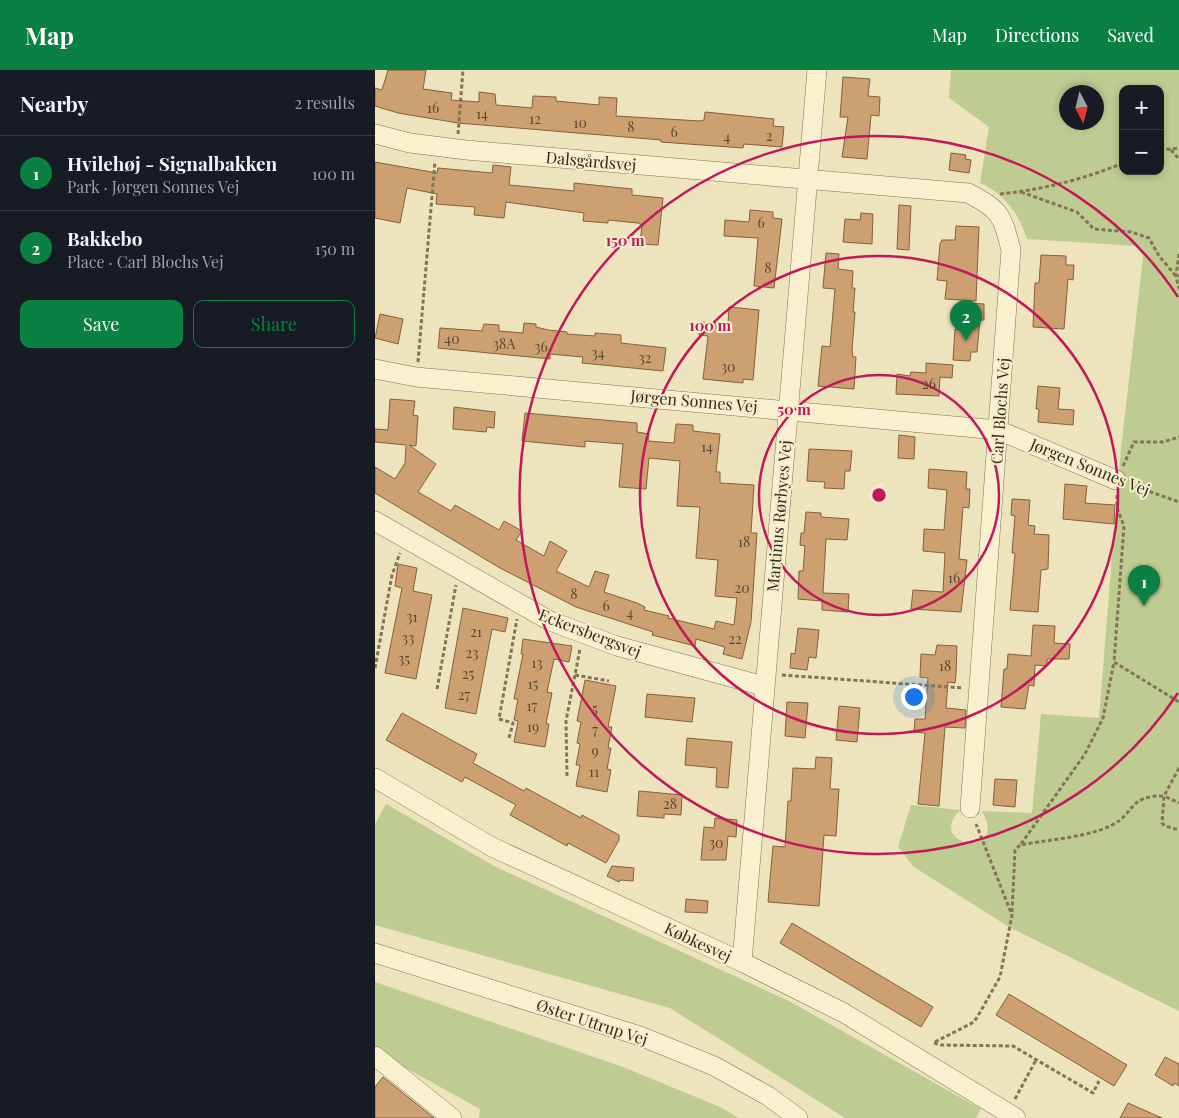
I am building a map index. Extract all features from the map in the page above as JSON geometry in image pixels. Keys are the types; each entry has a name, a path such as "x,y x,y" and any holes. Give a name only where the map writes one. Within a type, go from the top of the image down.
{"street":[{"name":"Martinus Rørbyes Vej","path":"742,962 817,70"},
{"name":"Dalsgårdsvej","path":"375,134 410,143 436,147 807,179"},
{"name":"Carl Blochs Vej","path":"807,179 968,194 997,210 1005,225 1011,250 969,808"},
{"name":"Jørgen Sonnes Vej","path":"375,369 416,377 788,409 998,430 1116,480"},
{"name":"Eckersbergsvej","path":"375,521 550,621 617,646 765,680"},
{"name":"Købkesvej","path":"375,778 493,847 742,962 844,1013 1012,1115"},
{"name":"Øster Uttrup Vej","path":"375,953 639,1036 714,1066 768,1096 798,1118"},
{"path":"375,1056 453,1118"}],"path":[{"path":"456,149 463,70"},
{"path":"416,377 436,147"},
{"path":"1164,150 1179,148"},
{"path":"1171,150 1179,159"},
{"path":"978,198 992,194 1021,192 1101,172 1119,164"},
{"path":"1021,192 1077,212 1094,229 1131,232 1149,238 1159,256 1177,276"},
{"path":"1179,254 1177,276 1179,289"},
{"path":"1116,480 1134,442 1163,442 1179,437"},
{"name":"Jørgen Sonnes Vej","path":"1116,480 1179,502"},
{"path":"923,1061 935,1042 974,1022 1000,977 1012,915 1015,850 1085,754 1103,718 1114,662 1124,526 1117,508"},
{"path":"375,668 393,570 407,540"},
{"path":"437,689 459,569"},
{"path":"509,738 513,723 499,719 520,604"},
{"path":"567,776 566,721 583,634"},
{"path":"1114,662 1179,702"},
{"path":"575,675 609,680"},
{"path":"765,680 978,690"},
{"path":"1179,768 1165,796 1163,823 1165,826 1179,830"},
{"path":"1020,845 1099,830 1114,825 1137,801 1152,796 1165,796 1179,803"},
{"path":"969,808 1012,915"},
{"path":"935,1042 941,1045 1013,1046 1093,1093 1099,1080"},
{"path":"1012,1115 1037,1060"}],"green space":[{"path":"951,70 1179,70 1179,1011 1009,927 914,867 898,847 911,805 960,810 952,823 952,833 959,839 968,842 978,842 985,836 988,826 982,811 1032,813 1041,714 1099,718 1120,458 1143,257 1137,246 1027,239 1020,221 1010,206 997,193 980,183 989,127 949,98"},
{"path":"386,804 496,867 789,1001 981,1109 976,1118 845,1118 670,1008 375,925 375,824"},
{"path":"375,982 623,1067 720,1107 739,1118 479,1118 480,1109 375,1051"}],"building":[{"path":"388,70 426,70 423,89 452,93 451,100 479,102 479,92 495,94 496,105 532,108 533,96 556,97 556,101 599,105 599,97 617,98 616,116 700,121 704,120 705,112 774,119 773,126 784,127 782,147 744,144 743,148 661,142 661,140 458,123 398,113 375,106 375,88 382,90"},
{"path":"843,77 870,79 868,96 880,97 879,116 871,115 867,159 842,157 848,117 840,117"},
{"path":"951,153 966,155 965,159 971,160 969,173 949,170"},
{"path":"375,162 437,173 438,168 492,173 493,165 511,167 509,185 574,191 574,183 632,189 632,195 663,198 658,245 640,244 642,225 638,223 608,220 608,223 583,221 584,213 506,202 504,218 474,215 475,207 436,204 437,194 407,188 400,223 375,218"},
{"path":"899,205 911,206 909,250 897,249"},
{"path":"750,210 773,212 773,218 782,219 774,288 754,286 758,238 724,236 725,220 749,222"},
{"path":"861,213 873,214 872,244 843,242 845,219 860,220"},
{"path":"956,226 979,227 976,301 945,299 947,281 937,280 940,244 942,240 955,240"},
{"path":"826,253 839,254 838,269 853,271 852,288 855,288 853,312 855,312 852,350 853,357 856,357 854,389 818,386 822,346 830,347 835,289 823,288"},
{"path":"1041,255 1066,256 1066,265 1074,265 1073,280 1068,279 1064,329 1033,327 1035,283 1039,283"},
{"path":"966,303 984,304 984,320 980,320 977,352 971,352 970,361 953,360 955,329 965,330"},
{"path":"729,307 759,310 753,380 743,379 743,383 703,379 708,336 699,335 700,322 728,324"},
{"path":"380,314 403,319 398,344 375,338"},
{"path":"524,323 536,324 536,327 567,332 567,334 595,336 595,333 621,335 621,343 666,348 663,371 582,363 583,357 550,354 550,359 438,348 440,328 482,331 484,324 499,325 499,331 523,333"},
{"path":"926,363 953,365 952,378 940,377 939,396 896,394 897,374 910,376 911,372 926,373"},
{"path":"1038,386 1060,388 1058,409 1074,410 1073,425 1038,422 1039,409 1036,409"},
{"path":"390,399 415,401 413,415 418,416 416,446 409,445 436,464 418,492 451,511 455,505 499,530 504,521 522,531 516,540 544,556 550,541 567,551 556,571 589,587 595,571 609,575 604,592 637,603 645,607 644,610 714,629 716,621 734,625 737,598 715,596 718,560 696,558 700,507 677,506 680,461 649,458 646,489 619,487 623,444 585,441 585,447 522,441 525,413 637,423 637,432 649,434 648,441 674,443 676,424 693,425 693,431 720,434 716,472 720,472 720,483 754,485 751,533 757,533 751,622 742,659 723,654 725,647 696,639 695,646 652,635 653,632 576,607 500,568 375,493 375,467 395,479 405,463 406,445 375,442 375,429 388,430"},
{"path":"454,407 495,412 494,428 487,427 486,432 453,429"},
{"path":"899,435 915,437 914,459 898,458"},
{"path":"809,449 852,451 850,471 845,471 844,489 824,488 825,482 807,481"},
{"path":"929,469 967,472 966,489 970,489 969,508 963,507 959,559 967,560 961,612 911,609 913,590 943,592 945,553 923,551 924,529 944,530 947,490 928,488"},
{"path":"1065,484 1087,486 1085,503 1115,505 1114,524 1063,519"},
{"path":"1012,499 1030,500 1028,525 1035,526 1034,534 1049,535 1048,569 1041,570 1038,612 1010,610 1015,553 1012,553 1015,516 1011,515"},
{"path":"806,512 821,513 821,517 849,519 847,540 826,539 823,593 849,594 848,612 822,610 822,601 798,599 799,571 803,571 805,546 800,545 801,533 804,533"},
{"path":"398,564 417,568 413,591 432,595 416,679 385,673 402,588 395,586"},
{"path":"463,608 508,618 505,632 492,629 476,714 445,708"},
{"path":"1033,625 1055,626 1054,643 1070,644 1069,659 1047,659 1047,666 1035,665 1034,686 1029,685 1025,709 1001,707 1004,669 1007,669 1008,654 1031,656"},
{"path":"798,628 819,630 816,658 809,657 807,670 790,668 791,653 795,654"},
{"path":"523,639 572,646 569,662 554,659 547,692 552,693 546,724 549,724 545,747 514,742 518,721 514,720 518,699 514,699 523,654 521,654"},
{"path":"937,645 957,646 955,683 948,682 946,708 966,710 965,728 945,727 939,806 918,804 925,733 914,732 915,719 925,719 928,678 920,677 921,654 935,655"},
{"path":"585,680 616,686 608,727 612,727 608,748 611,748 607,769 611,770 607,792 576,786 580,765 576,765 580,744 577,743 581,722 577,721"},
{"path":"647,694 695,698 692,722 645,717"},
{"path":"787,702 808,703 805,738 785,736"},
{"path":"839,706 860,708 857,742 836,740"},
{"path":"402,713 477,754 473,763 524,791 526,788 581,818 582,815 619,835 619,840 606,863 568,843 567,846 510,815 516,805 465,777 462,782 386,740"},
{"path":"687,738 732,742 728,788 716,787 717,768 685,765"},
{"path":"816,757 832,758 830,789 839,789 836,836 824,835 819,906 768,902 773,846 785,847 788,801 791,801 793,768 815,769"},
{"path":"995,779 1017,780 1015,807 993,805"},
{"path":"639,791 682,795 681,815 664,814 664,818 637,816"},
{"path":"715,818 737,820 736,837 728,836 726,860 701,860 704,827 714,828"},
{"path":"612,866 634,868 633,881 620,880 619,882 607,876"},
{"path":"686,899 708,901 707,913 685,912"},
{"path":"792,923 933,1007 921,1027 780,943"},
{"path":"1009,994 1127,1065 1114,1086 996,1015"},
{"path":"1165,1057 1179,1064 1179,1086 1174,1083 1173,1086 1155,1075"},
{"path":"383,1077 434,1118 375,1118 375,1087"},
{"path":"1128,1103 1162,1118 1120,1118"}],"place":[{"name":"Bakkebo","path":"966,341"},
{"name":"Hvilehøj - Signalbakken","path":"1144,606"}]}
